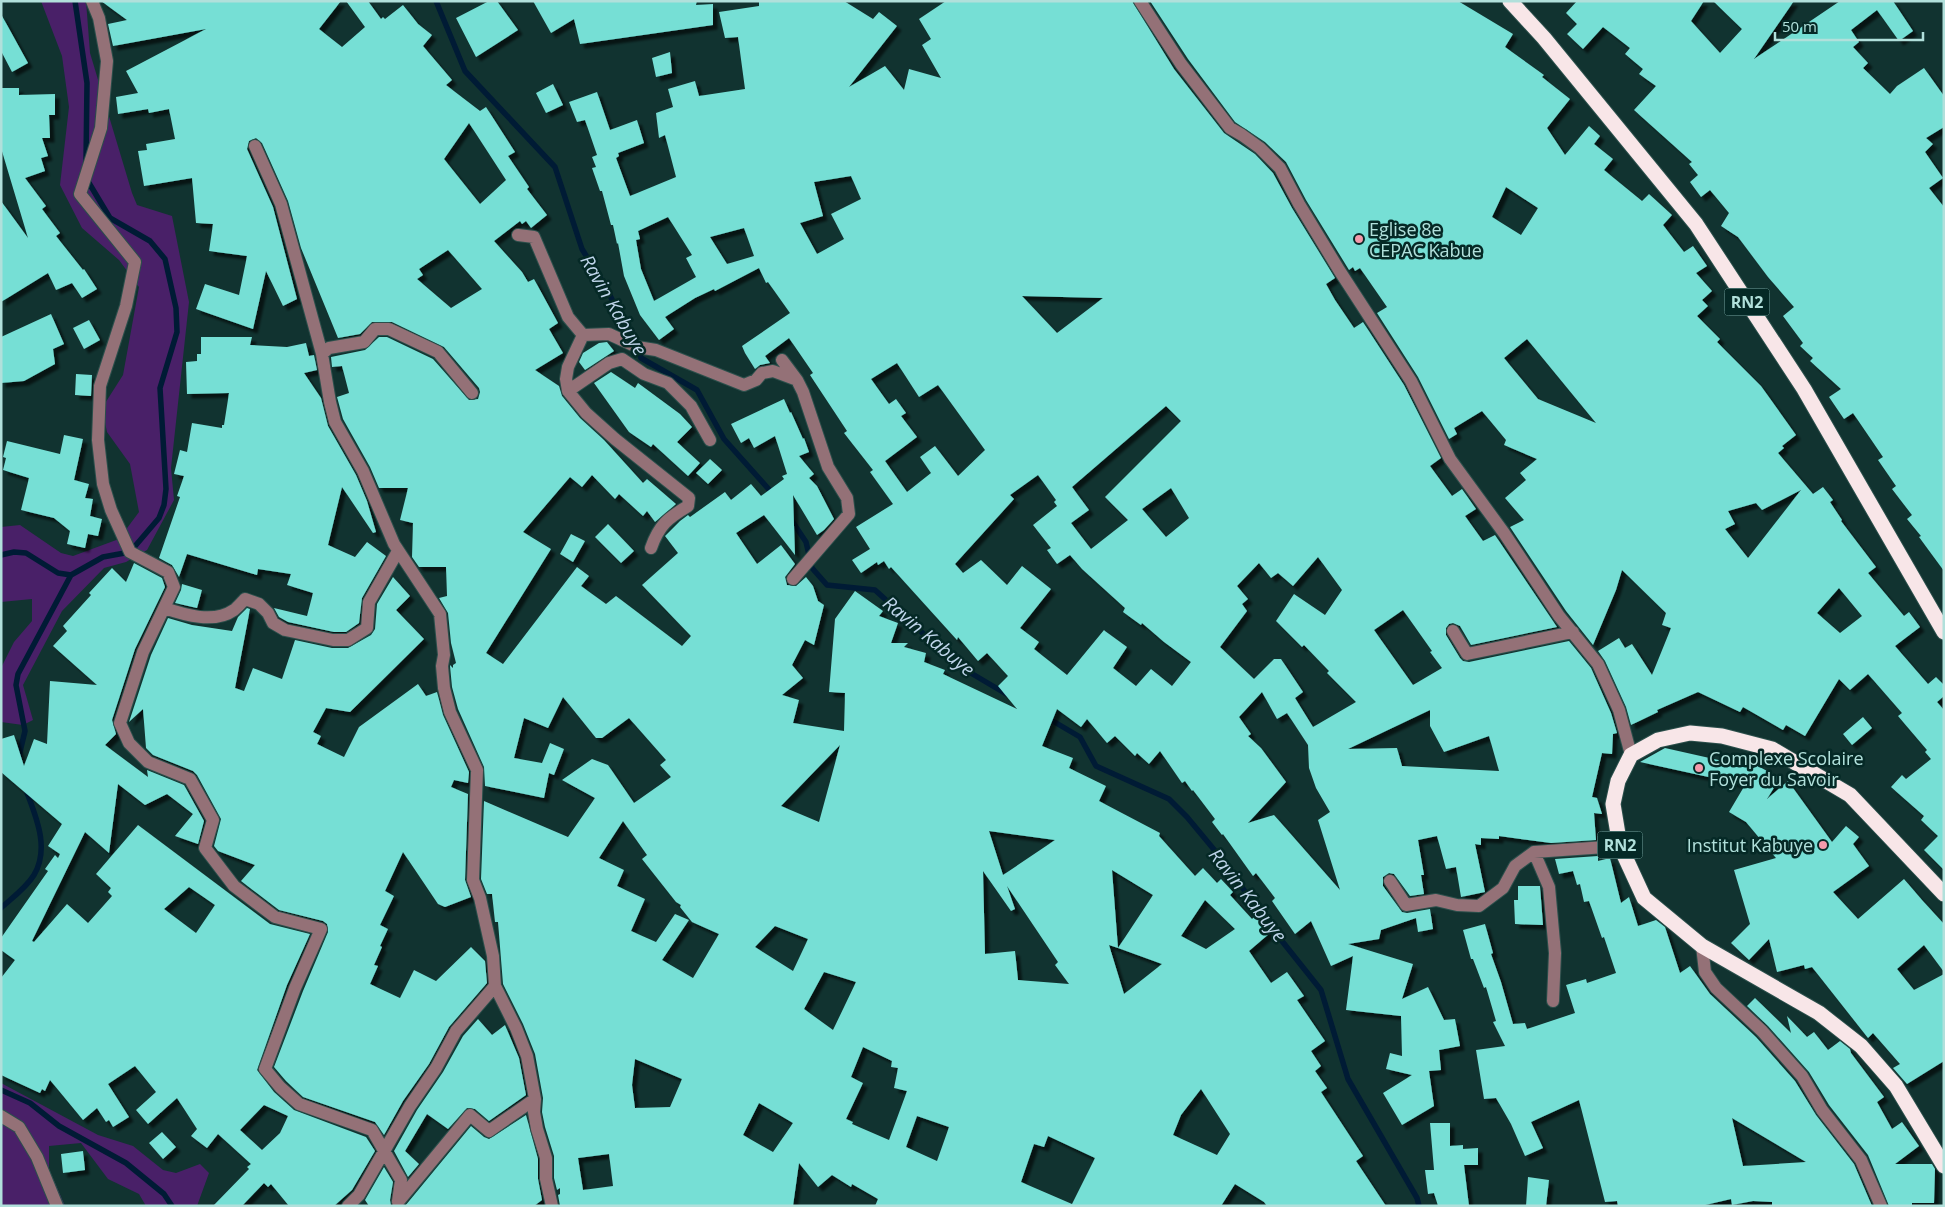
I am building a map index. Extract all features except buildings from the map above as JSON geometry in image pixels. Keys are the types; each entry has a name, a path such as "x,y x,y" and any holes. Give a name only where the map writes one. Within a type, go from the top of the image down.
{"highway":[{"name":"RN2","path":"1510,1 1544,38 1696,224 1804,389 1944,632"},
{"path":"1631,755 1658,740 1690,733 1722,736 1772,749 1850,795 1944,894"},
{"name":"RN2","path":"1631,755 1618,781 1614,804 1620,846 1644,898 1702,946 1751,976 1819,1013 1861,1046 1896,1086 1944,1166"}],"street":[{"path":"92,1 99,18 107,61 101,128 80,194 135,262 126,306 100,386 98,440 103,484 111,510 130,552 168,572 174,587 143,652 120,723 129,743 148,762 190,779 212,820 205,848 234,886 275,917 321,929 295,988 265,1069 280,1087 299,1104 372,1130 401,1180 398,1203"},
{"path":"1140,1 1181,64 1230,128 1260,148 1280,168 1299,204 1339,270 1411,381 1450,459 1504,533 1559,616 1598,664 1619,710 1631,755"},
{"path":"255,146 281,204 322,354 330,402 336,422 363,471 398,550 440,614 444,655 442,666 444,688 450,712 476,770 473,880 480,898 493,956 495,986 516,1028 527,1056 535,1099 534,1112 546,1158 546,1179 552,1206"},
{"path":"518,235 534,237 568,317 583,335"},
{"path":"322,354 329,348 364,342 375,329 389,329 438,352 472,393"},
{"path":"583,335 609,334 637,347 656,350 744,384 756,380 762,373 773,370 797,380"},
{"path":"583,335 568,367 566,379 568,392 586,413 615,439 689,498 688,506 667,519 655,535 651,548"},
{"path":"568,392 608,363 622,359 644,374 668,383 691,406 710,440"},
{"path":"782,360 797,380 818,432 828,467 847,498 849,514 794,579"},
{"path":"164,608 188,616 220,616 235,610 245,599 259,604 268,613 273,623 285,630 333,640 348,640 367,628 369,602 398,550"},
{"path":"1452,631 1467,654 1573,632"},
{"path":"1390,881 1406,905 1436,900 1457,905 1479,906 1503,888 1515,866 1534,852 1620,846"},
{"path":"1534,852 1549,887 1555,953 1553,1002"},
{"path":"1702,946 1705,972 1716,988 1762,1031 1802,1076 1822,1110 1861,1160 1881,1206"},
{"path":"348,1206 359,1195 410,1106 436,1068 456,1031 495,986"},
{"path":"398,1203 438,1151 470,1115 489,1131 535,1099"},
{"path":"1,1116 19,1127 37,1158 58,1206"}],"shaded area":[{"path":"41,1 86,1 90,53 132,193 137,205 172,216 189,302 171,468 174,500 147,550 126,562 104,568 62,611 23,685 33,720 23,725 1,722 1,668 14,642 32,621 32,599 1,602 1,527 20,525 61,553 73,556 119,539 139,512 130,464 107,432 102,408 123,375 139,287 119,260 82,228 60,185 69,107 62,56"},
{"path":"1,1083 98,1135 133,1146 163,1170 176,1173 200,1164 209,1173 197,1206 146,1206 139,1194 108,1179 81,1143 49,1146 49,1169 65,1206 1,1206"}],"waterway":[{"path":"75,1 87,83 86,161"},
{"name":"Ravin Kabuye","path":"436,1 465,71 555,167 582,249 606,288 641,358 697,390 724,439 773,494"},
{"path":"1,555 14,552 26,553 58,573 71,575 103,557 130,552 159,518 164,505 166,489 160,388 177,332 176,308 165,259 150,241 110,218 86,178"},
{"name":"Ravin Kabuye","path":"790,518 806,542 812,568 827,585 875,590 959,666 1008,695"},
{"path":"18,760 25,731 16,685 18,674 71,575"},
{"name":"Ravin Kabuye","path":"1046,717 1080,737 1096,766 1169,799 1187,817 1226,864 1262,916 1321,990 1348,1079 1417,1198 1419,1206"},
{"path":"1,908 31,880 39,865 41,854 40,832 26,790"},
{"path":"1,1090 30,1103 59,1126 126,1163 164,1194 172,1206"}],"place":[{"name":"Eglise 8e CEPAC Kabue","path":"1359,239"},
{"name":"Complexe Scolaire Foyer du Savoir","path":"1699,768"},
{"name":"Institut Kabuye","path":"1823,845"}]}
